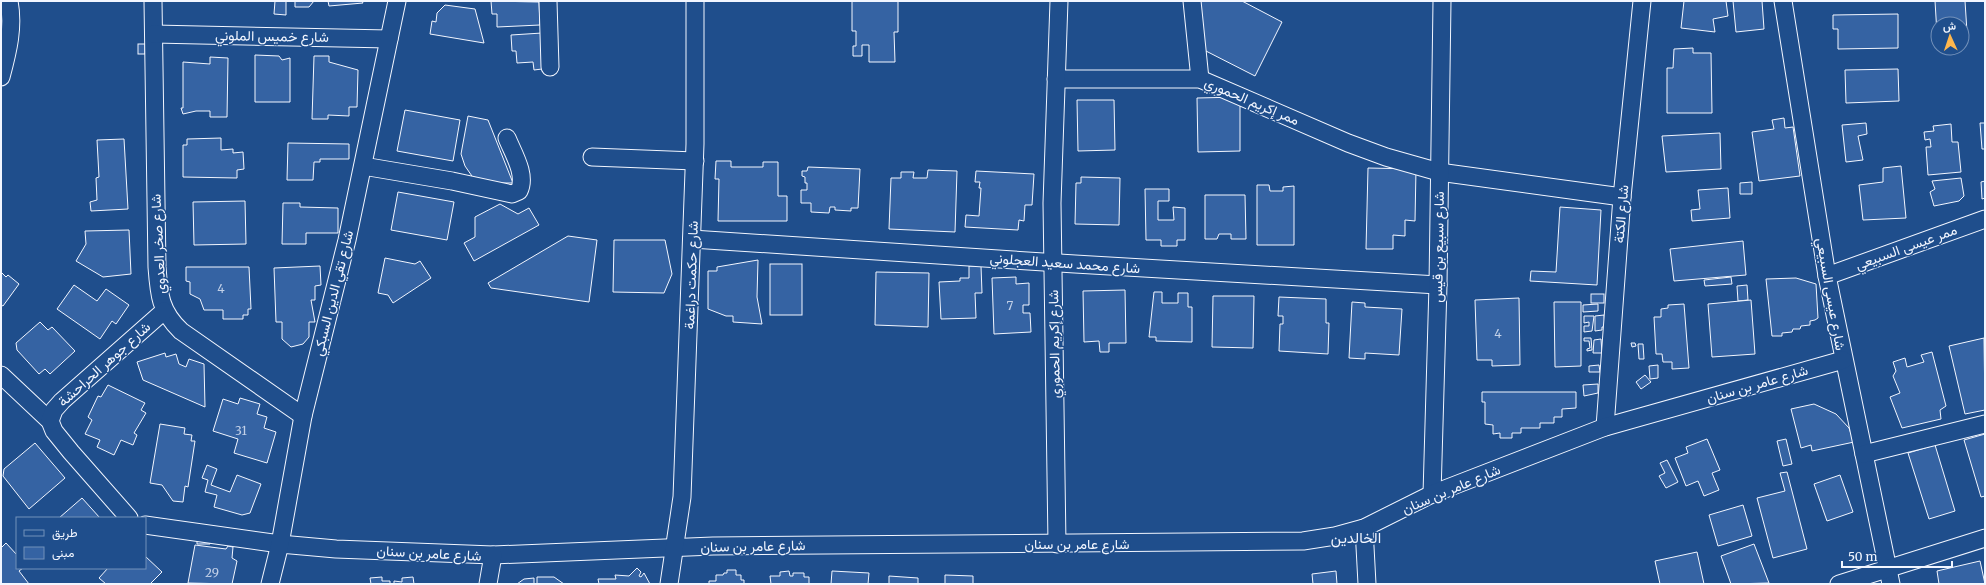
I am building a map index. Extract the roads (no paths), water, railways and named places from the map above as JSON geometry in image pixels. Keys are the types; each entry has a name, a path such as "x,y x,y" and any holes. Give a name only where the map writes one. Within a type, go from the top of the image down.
{"street":[{"path":"1,76 8,50 11,28 9,1"},
{"name":"شارع صخر العدوي","path":"153,1 157,267 160,296 164,311 181,331 303,416"},
{"name":"شارع تقي الدين السبكي","path":"270,584 280,544 303,416 347,240 397,1"},
{"path":"548,1 550,67"},
{"name":"شارع حكمت دراغمة","path":"669,584 682,497 695,161 695,1"},
{"name":"شارع إكريم الحموري","path":"1057,544 1052,196 1059,1"},
{"path":"1192,1 1200,79"},
{"name":"شارع سبيع بن قيس","path":"1432,494 1438,284 1442,1"},
{"name":"شارع الكتة","path":"1606,428 1622,197 1642,1"},
{"name":"شارع عيسى السبيعي","path":"1783,1 1827,276 1843,360 1890,576"},
{"name":"شارع خميس الملوني","path":"154,34 389,38"},
{"name":"ممر إكريم الحموري","path":"1056,79 1200,79 1348,143 1386,157 1439,172 1622,197"},
{"path":"363,166 452,181 512,194 520,191 522,186 520,167 506,138"},
{"path":"592,157 695,161"},
{"name":"ممر عيسى السبيعي","path":"1827,276 1985,219"},
{"name":"شارع محمد سعيد العجلوني","path":"692,239 1052,263 1438,284"},
{"name":"شارع جوهر الحراحشة","path":"50,421 54,410 62,400 164,311"},
{"name":"شارع عامر بن سنان","path":"280,544 336,549 493,555 675,548 1303,541 1335,536 1364,528 1432,494 1606,428 1843,360"},
{"name":"شارع جوهر الحراحشة","path":"1,375 50,421 54,431 71,452 128,517"},
{"path":"1864,454 1985,424"},
{"path":"146,525 280,544"},
{"path":"1364,528 1367,584"},
{"path":"1839,584 1890,576 1985,538"},
{"path":"488,584 493,555"}],"district":[{"name":"الخالدين","path":"1356,537"}]}
